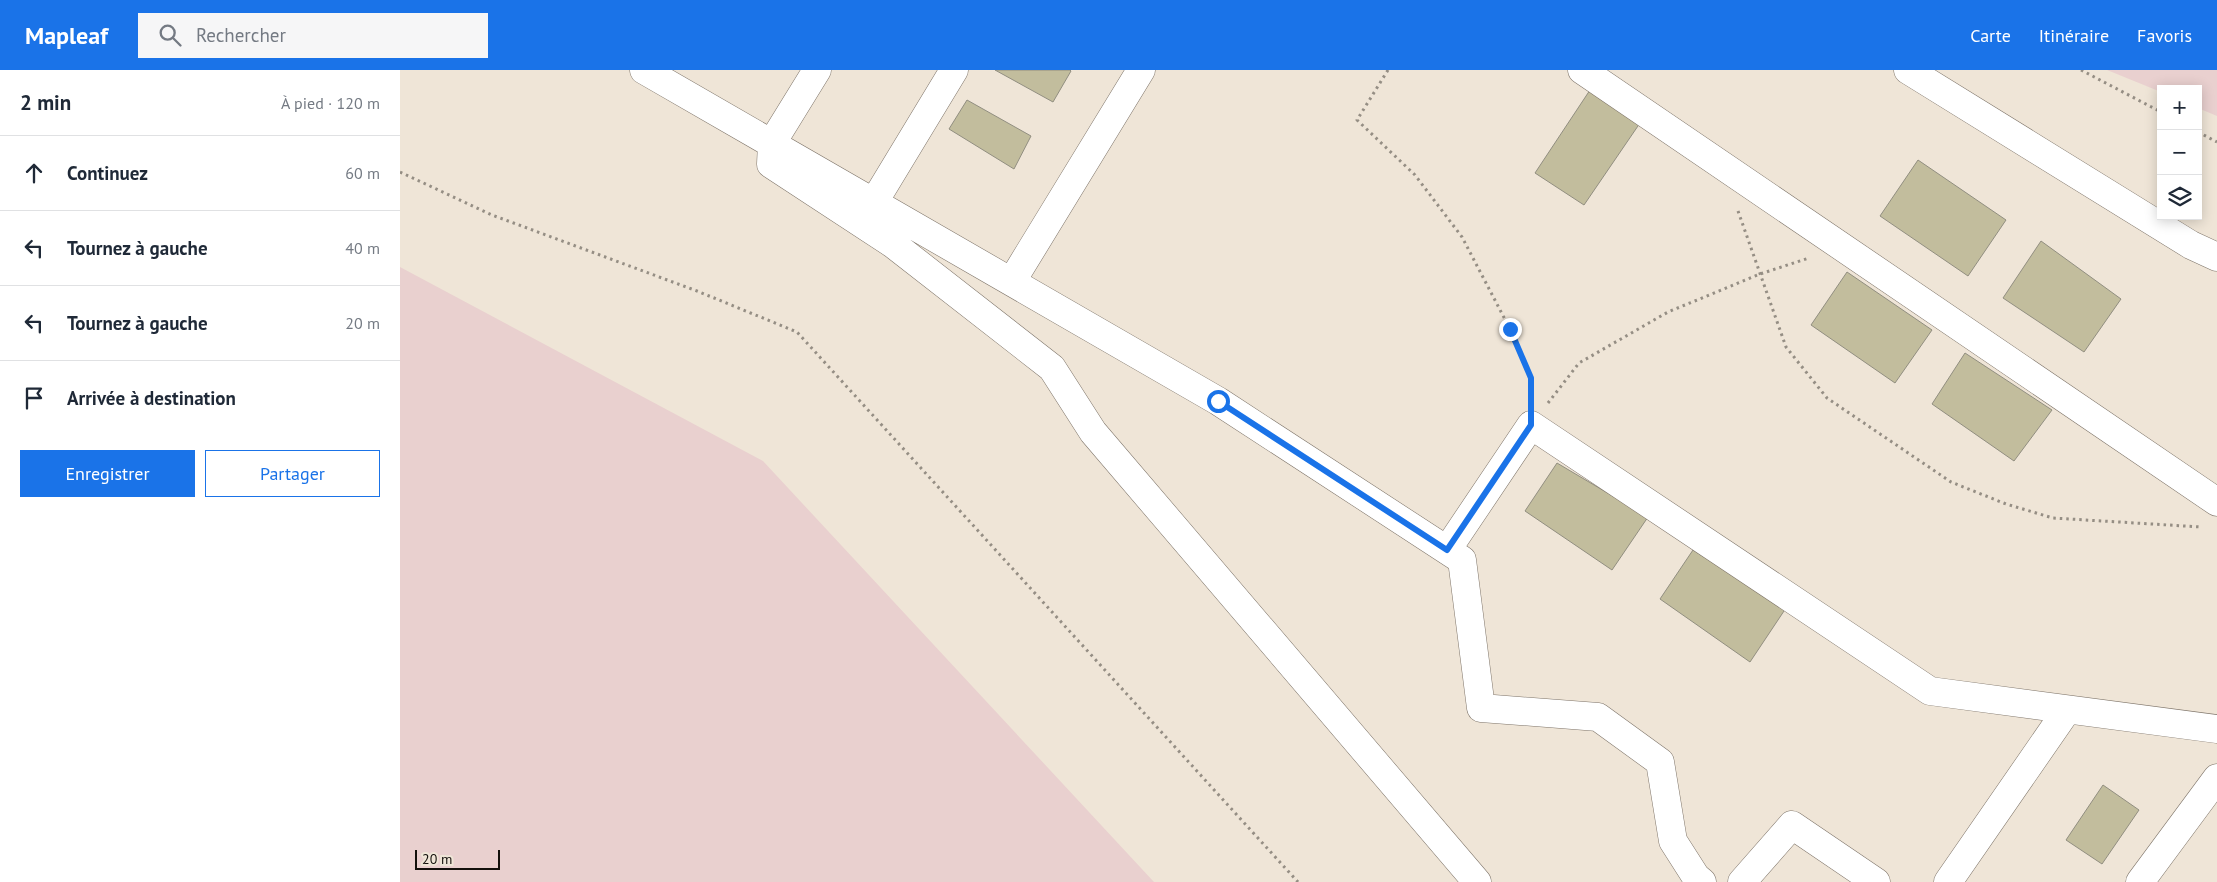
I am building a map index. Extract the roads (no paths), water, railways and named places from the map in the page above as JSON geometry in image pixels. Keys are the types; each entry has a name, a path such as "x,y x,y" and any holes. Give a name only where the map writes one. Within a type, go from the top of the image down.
{"lane":[{"path":"644,70 1218,401 1462,560 1481,708 1598,717 1660,762 1673,841 1696,877 1702,882"},
{"path":"817,70 772,143 771,164 893,244 1052,368 1093,432 1477,882"},
{"path":"874,202 954,70"},
{"path":"1012,281 1141,70"},
{"path":"1582,70 2217,502"},
{"path":"1908,70 2191,245 2217,258"},
{"path":"1447,550 1531,425 1930,691 2217,730"},
{"path":"1948,882 2067,710"},
{"path":"2140,882 2217,778"},
{"path":"1742,882 1792,825 1876,882"}]}
